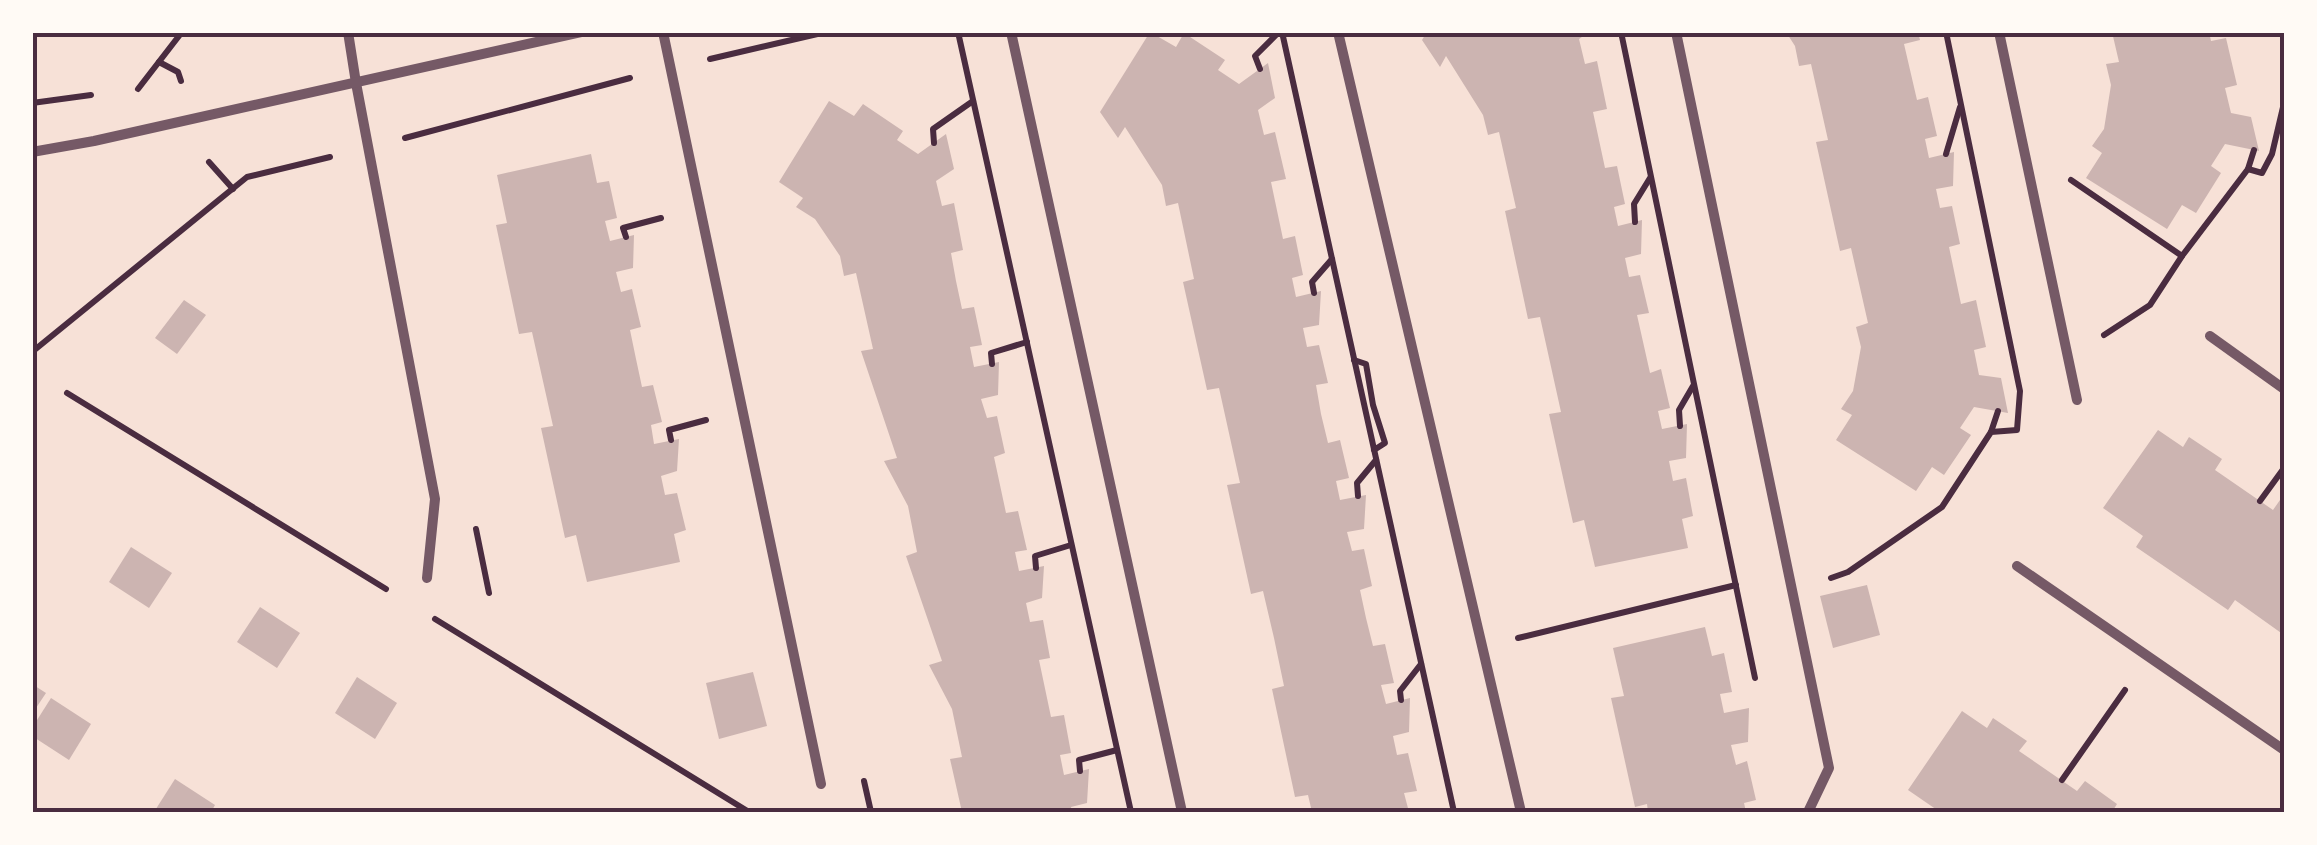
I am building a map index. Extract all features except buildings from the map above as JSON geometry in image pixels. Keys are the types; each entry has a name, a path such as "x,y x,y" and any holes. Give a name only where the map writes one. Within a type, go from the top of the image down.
{"street":[{"path":"348,32 435,500 427,578"},
{"path":"32,152 580,32"},
{"path":"663,32 821,784"},
{"path":"1010,32 1182,812"},
{"path":"1338,32 1521,812"},
{"path":"1676,32 1828,768 1808,812"},
{"path":"1999,32 2076,400"},
{"path":"2210,336 2284,389"},
{"path":"2017,566 2284,750"}],"path":[{"path":"120,92 138,90 182,32"},
{"path":"958,32 1131,812"},
{"path":"1260,69 1255,56 1281,32"},
{"path":"1281,32 1454,812"},
{"path":"1620,32 1755,678"},
{"path":"1946,32 2020,391 2017,430 1990,432"},
{"path":"159,62 178,72 185,92"},
{"path":"32,103 102,94"},
{"path":"934,143 933,129 973,101"},
{"path":"2248,169 2262,174 2272,154 2284,103"},
{"path":"1946,154 1961,104"},
{"path":"2068,358 2150,306 2182,256 2248,169 2254,150"},
{"path":"209,162 234,189"},
{"path":"2064,175 2182,256"},
{"path":"1635,222 1634,204 1650,177"},
{"path":"626,237 624,228 666,216"},
{"path":"1314,293 1312,282 1332,259"},
{"path":"992,364 992,354 1026,342"},
{"path":"1680,426 1679,410 1694,385"},
{"path":"1739,605 1793,594 1848,572 1942,507 1990,432 1998,411"},
{"path":"672,440 669,430 710,419"},
{"path":"1358,496 1357,483 1376,460"},
{"path":"2260,501 2284,468"},
{"path":"1036,568 1035,556 1071,545"},
{"path":"1482,647 1736,585"},
{"path":"2062,780 2149,656"},
{"path":"1401,700 1400,690 1422,664"},
{"path":"1080,771 1079,760 1117,750"}]}
